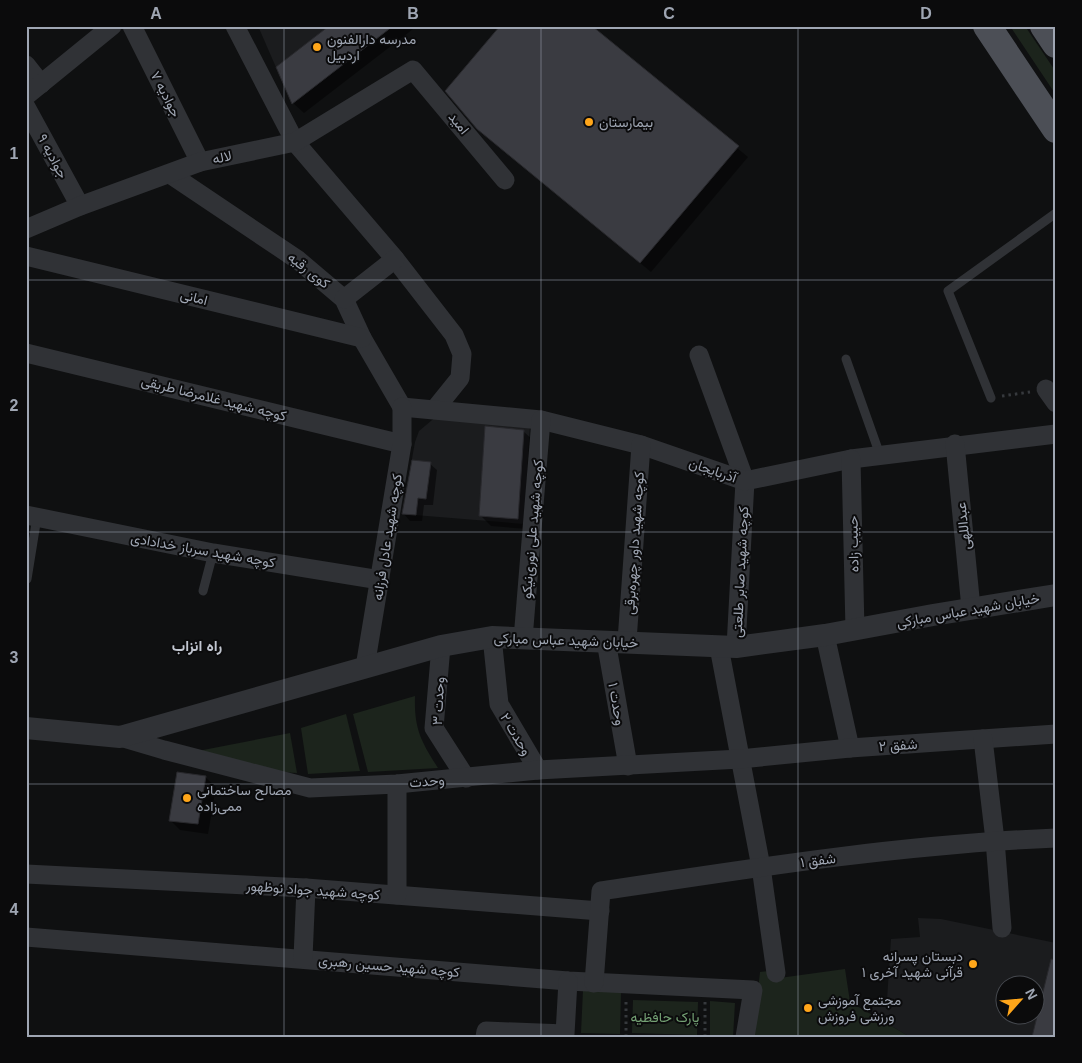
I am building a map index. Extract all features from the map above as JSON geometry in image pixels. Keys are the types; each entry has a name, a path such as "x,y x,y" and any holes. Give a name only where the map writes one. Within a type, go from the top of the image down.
{"main road":[{"path":"987,26 1056,129"},
{"path":"1044,26 1056,44"}],"street":[{"path":"26,65 33,90 112,26"},
{"name":"جوادیه ۷","path":"132,26 200,162"},
{"path":"235,26 295,142 395,259 454,335 462,354 460,378 435,409"},
{"name":"لاله","path":"26,229 80,206 200,162 295,142 410,71"},
{"name":"امید","path":"410,71 416,71 506,180"},
{"name":"جوادیه ۹","path":"26,107 80,206"},
{"name":"کوی رقیه","path":"170,174 298,260 344,298 362,338 402,407"},
{"name":"امانی","path":"26,256 362,338"},
{"path":"344,298 395,259"},
{"name":"کوچه شهید غلامرضا طریقی","path":"26,353 402,444"},
{"name":"کوچه شهید صابر طلعتی","path":"699,355 745,481 727,647"},
{"name":"آذربایجان","path":"402,407 541,420 641,445 745,481 851,459 955,444 1056,434"},
{"name":"کوچه شهید عادل فرزانه","path":"365,667 402,444 402,407"},
{"name":"کوچه شهید علی نوری‌نیکو","path":"523,638 541,420"},
{"name":"عبداللهی","path":"955,444 971,608"},
{"name":"کوچه شهید داور چهره‌برقی","path":"616,641 641,445"},
{"name":"حبیب زاده","path":"851,459 854,630"},
{"name":"کوچه شهید سرباز خدادادی","path":"32,516 213,553 380,580"},
{"name":"خیابان شهید عباس مبارکی","path":"26,728 120,737 441,646 492,637 727,647 825,635 971,608 1056,595"},
{"path":"825,635 850,748"},
{"name":"وحدت ۲","path":"492,637 499,704 538,770"},
{"name":"وحدت ۱","path":"616,641 628,766"},
{"name":"وحدت ۳","path":"441,646 434,728 466,778"},
{"path":"727,647 740,759 762,867 776,973"},
{"name":"شفق ۲","path":"740,759 850,748 1056,734"},
{"name":"وحدت","path":"120,737 310,788 397,784 538,770 740,759"},
{"path":"983,739 995,840 1002,928"},
{"path":"397,784 397,895"},
{"name":"شفق ۱","path":"600,911 601,890 762,867 995,840 1056,838"},
{"name":"کوچه شهید جواد نوظهور","path":"26,874 306,888 600,911"},
{"path":"303,958 306,888"},
{"path":"594,983 600,911"},
{"name":"کوچه شهید حسین رهبری","path":"26,937 594,983 753,990 745,1037"},
{"path":"485,1037 486,1031 565,1034 568,981"}],"lane":[{"path":"991,398 948,291 1056,213"},
{"path":"846,359 880,455"},
{"path":"27,579 32,516"},
{"path":"203,591 213,553"}],"path":[{"path":"991,398 1051,396"},
{"path":"626,984 626,1037"},
{"path":"705,988 705,1037"}],"shaded area":[{"name":"مدرسه دارالفنون اردبیل","path":"258,26 393,26 292,104"},
{"path":"438,415 530,425 524,524 402,514 415,442 419,431"},
{"name":"دبستان پسرانه قرآنی شهید آخری ۱","path":"918,918 941,919 1056,943 1056,1037 910,1037 872,1015 873,1000 887,1000 891,939 920,937"}],"green space":[{"path":"1010,26 1025,26 1056,72 1056,95"},
{"path":"415,696 417,726 427,750 438,768 368,772 353,714"},
{"path":"346,714 360,771 308,774 301,728"},
{"path":"290,733 297,773 280,772 198,751"},
{"name":"مجتمع آموزشی ورزشی فروزش","path":"845,969 850,1002 910,1037 753,1037 760,972 769,971 772,979"},
{"name":"پارک حافظیه","path":"583,990 621,992 620,1034 581,1033"},
{"name":"پارک حافظیه","path":"633,1000 698,1002 697,1035 632,1033"},
{"name":"پارک حافظیه","path":"710,1001 735,1003 733,1037 710,1037"}],"building":[{"name":"مدرسه دارالفنون اردبیل","path":"329,26 393,26 292,104 276,67"},
{"name":"بیمارستان","path":"500,26 592,26 739,146 640,263 477,129 445,91"},
{"path":"485,426 524,430 518,519 479,516"},
{"path":"412,460 431,462 426,499 418,498 416,515 402,514"},
{"name":"مصالح ساختمانی ممی‌زاده","path":"177,772 206,776 198,824 169,821"},
{"path":"1051,959 1056,960 1056,1037 1032,1037 1035,1026 1044,1026 1044,988"}],"place":[{"name":"مدرسه دارالفنون اردبیل","path":"317,47"},
{"name":"بیمارستان","path":"589,122"},
{"name":"مصالح ساختمانی ممی‌زاده","path":"187,798"},
{"name":"دبستان پسرانه قرآنی شهید آخری ۱","path":"973,964"},
{"name":"مجتمع آموزشی ورزشی فروزش","path":"808,1008"}],"district":[{"name":"راه انزاب","path":"197,646"}]}
